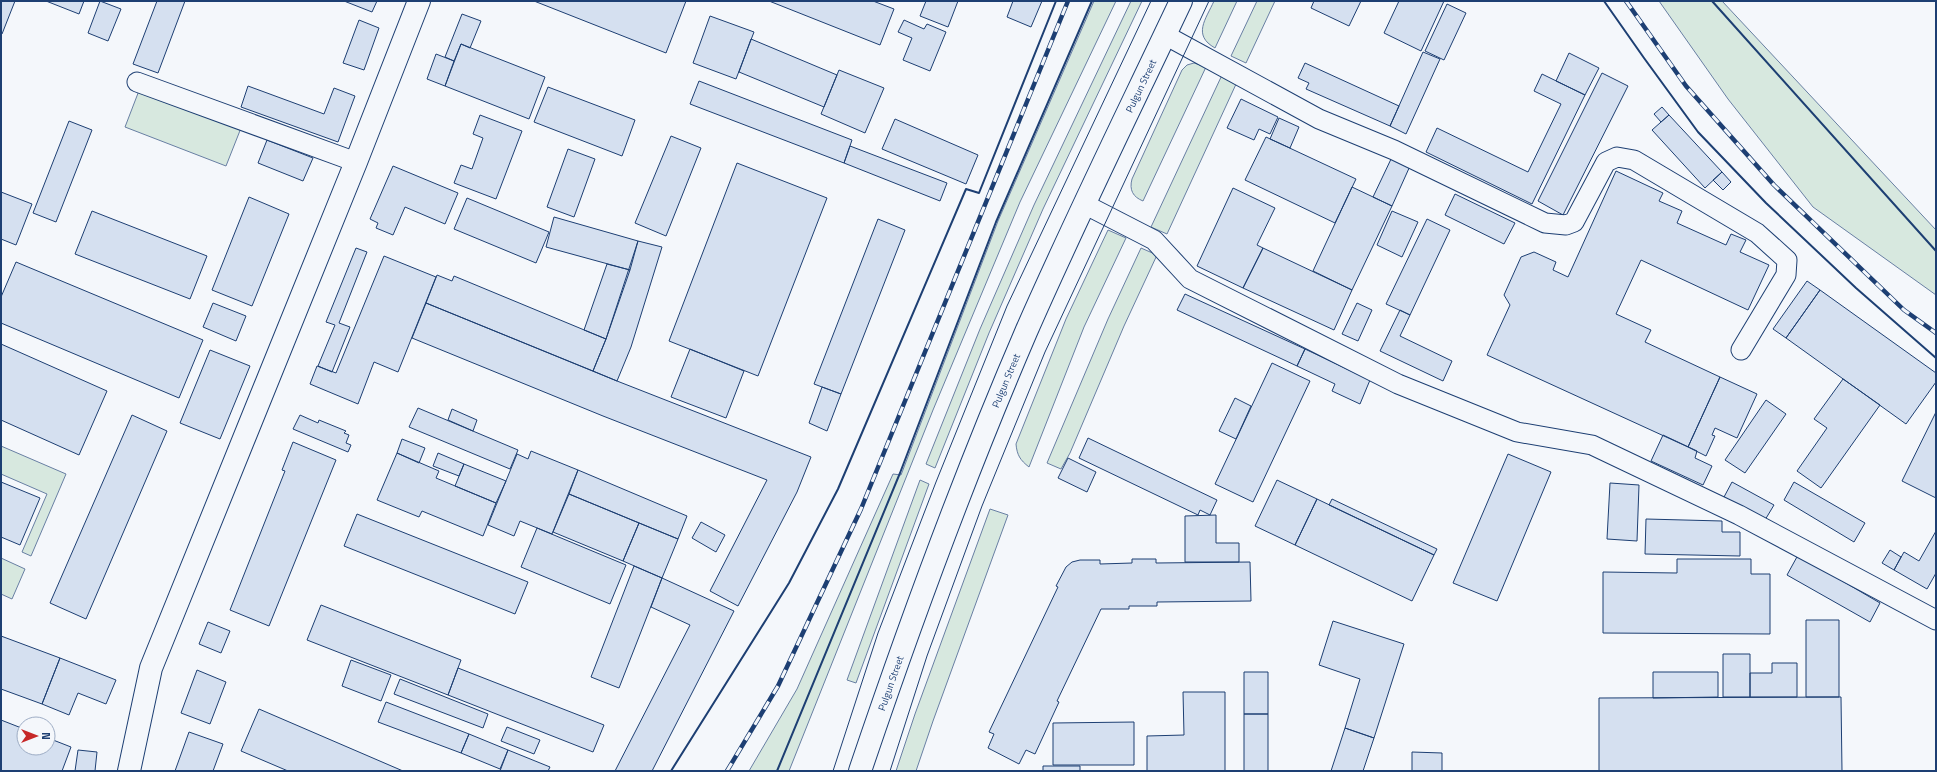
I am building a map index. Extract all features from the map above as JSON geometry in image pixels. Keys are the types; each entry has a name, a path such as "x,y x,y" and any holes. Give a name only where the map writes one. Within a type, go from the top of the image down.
{"main road":[{"path":"129,771 151,668 356,162 419,1"},
{"name":"Pulgun Street","path":"860,771 902,646 961,490 1026,332 1084,204 1181,1"}],"street":[{"path":"1165,35 1319,119 1394,150 1545,223 1566,225 1574,222 1606,162 1617,157 1634,160 1758,233 1787,260 1786,276 1741,350"},
{"path":"137,82 356,162"},
{"path":"1084,204 1154,240 1190,279 1398,384 1517,432 1592,445 1739,515 1936,620"}],"shaded area":[{"path":"1094,1 1116,1 1020,202 933,410 789,771 749,771 797,689 893,474 901,475 998,221"},
{"path":"1131,1 1142,1 1043,209 989,333 935,468 926,464 980,329 1034,205"},
{"path":"1214,1 1237,1 1215,48 1208,43 1202,32 1205,20"},
{"path":"1257,1 1275,1 1246,63 1231,56"},
{"path":"1659,1 1722,1 1936,230 1936,295 1813,207 1728,99"},
{"path":"1194,63 1206,67 1143,201 1133,193 1131,187 1132,179 1182,70 1187,65"},
{"path":"1222,75 1237,82 1167,234 1151,227"},
{"path":"140,88 241,128 226,166 125,127"},
{"path":"1108,230 1126,238 1084,327 1029,467 1020,457 1016,444 1066,319"},
{"path":"1141,248 1157,255 1124,326 1070,453 1061,469 1047,463 1108,319"},
{"path":"1,446 66,474 31,556 22,552 47,494 1,474"},
{"path":"920,480 929,484 856,683 847,680"},
{"path":"990,509 1008,515 916,771 896,771 915,714"},
{"path":"1,558 25,569 12,599 1,594"}],"building":[{"path":"1,1 15,1 2,34 1,33"},
{"path":"46,1 84,1 79,14"},
{"path":"100,1 121,9 108,41 88,33"},
{"path":"157,1 185,1 158,73 133,64"},
{"path":"344,1 377,1 372,12"},
{"path":"534,1 686,1 666,53"},
{"path":"769,1 873,1 894,9 880,45"},
{"path":"926,1 958,1 948,27 920,16"},
{"path":"1013,1 1042,1 1031,27 1007,17"},
{"path":"1314,1 1361,1 1349,26 1311,8"},
{"path":"1399,1 1444,1 1421,51 1384,33"},
{"path":"1447,4 1466,13 1444,60 1425,51"},
{"path":"462,14 481,21 470,48 461,44 454,61 445,57"},
{"path":"710,16 754,32 736,79 693,63"},
{"path":"359,20 379,28 364,70 343,63"},
{"path":"904,20 924,29 927,24 946,32 930,71 903,60 912,38 898,32"},
{"path":"751,39 837,75 824,107 739,72"},
{"path":"461,44 545,77 529,119 445,86"},
{"path":"1423,52 1440,59 1406,134 1390,126"},
{"path":"1569,53 1599,68 1585,95 1556,81"},
{"path":"436,54 454,61 445,86 427,79"},
{"path":"1305,63 1399,106 1390,126 1306,89 1309,83 1298,78"},
{"path":"839,70 884,88 865,133 821,114"},
{"path":"1602,73 1628,86 1563,215 1538,201"},
{"path":"1542,74 1585,95 1532,204 1426,152 1437,128 1528,172 1561,104 1534,91"},
{"path":"699,81 852,140 844,163 690,104"},
{"path":"248,86 324,114 334,88 355,96 338,142 241,107"},
{"path":"548,87 635,120 622,156 534,122"},
{"path":"1241,99 1278,117 1270,134 1259,129 1254,140 1227,128"},
{"path":"1662,107 1669,115 1661,122 1654,114"},
{"path":"480,115 522,131 496,199 454,183 461,165 472,169 483,138 473,134"},
{"path":"1669,115 1722,172 1705,188 1652,130"},
{"path":"1279,118 1299,127 1290,148 1270,139"},
{"path":"895,119 978,155 966,184 882,149"},
{"path":"69,121 92,130 56,222 33,213"},
{"path":"671,136 701,148 666,236 635,223"},
{"path":"1266,137 1356,179 1335,223 1245,180"},
{"path":"267,140 313,158 303,181 258,163"},
{"path":"850,146 947,183 940,201 844,163"},
{"path":"568,149 595,159 574,217 547,207"},
{"path":"1392,157 1410,166 1392,206 1373,197"},
{"path":"737,163 827,198 758,376 669,341"},
{"path":"393,166 458,193 445,224 405,207 393,235 376,228 378,223 370,219"},
{"path":"1616,171 1663,193 1659,201 1682,211 1677,223 1726,245 1731,234 1746,240 1740,252 1769,265 1748,310 1641,260 1616,314 1651,330 1645,342 1720,377 1688,447 1487,355 1510,305 1504,295 1521,257 1534,252 1556,262 1553,270 1568,277"},
{"path":"1722,172 1731,182 1723,190 1713,180"},
{"path":"1352,187 1392,206 1352,290 1313,271"},
{"path":"1233,188 1275,208 1257,245 1263,248 1243,288 1197,266"},
{"path":"1,192 32,204 16,245 1,239"},
{"path":"1455,194 1515,223 1504,244 1445,215"},
{"path":"249,197 289,214 252,306 212,290"},
{"path":"467,198 549,232 536,263 454,229"},
{"path":"92,211 207,256 190,299 75,254"},
{"path":"1392,211 1418,222 1402,257 1377,245"},
{"path":"554,217 638,241 630,270 546,247"},
{"path":"878,219 905,230 841,394 814,384"},
{"path":"1427,219 1450,230 1410,315 1386,304"},
{"path":"638,241 662,247 631,347 617,381 593,371 606,339"},
{"path":"356,248 367,252 339,323 350,327 332,372 318,366 335,325 326,322"},
{"path":"1263,248 1352,290 1334,330 1243,288"},
{"path":"384,256 436,277 398,372 374,362 358,404 310,384 317,366 336,373"},
{"path":"16,262 203,340 179,398 1,323 1,297"},
{"path":"607,264 630,270 606,339 584,330"},
{"path":"437,275 452,281 454,276 606,339 593,371 426,303"},
{"path":"1807,281 1820,290 1786,338 1773,329"},
{"path":"1820,290 1936,373 1936,382 1906,424 1786,338"},
{"path":"1185,294 1305,349 1297,366 1177,310"},
{"path":"213,303 246,316 236,341 203,327"},
{"path":"426,303 617,381 811,457 797,492 738,606 710,591 767,480 603,416 412,338"},
{"path":"1357,303 1372,310 1358,341 1342,334"},
{"path":"1400,310 1410,315 1400,336 1452,361 1443,381 1380,351"},
{"path":"1,344 107,391 79,455 1,420"},
{"path":"690,349 744,371 726,418 671,397"},
{"path":"1305,349 1370,380 1360,404 1332,391 1335,384 1297,366"},
{"path":"210,350 250,366 220,439 180,423"},
{"path":"1272,363 1310,381 1253,502 1215,484"},
{"path":"1720,377 1757,394 1737,438 1715,428 1712,435 1715,436 1706,456 1688,447"},
{"path":"1843,379 1880,405 1821,488 1797,471 1827,428 1814,419"},
{"path":"822,387 841,394 827,431 809,423"},
{"path":"1235,398 1251,406 1236,439 1219,431"},
{"path":"1766,400 1786,414 1745,473 1725,460"},
{"path":"418,408 518,450 510,469 409,427"},
{"path":"452,409 477,420 473,431 448,420"},
{"path":"1936,412 1936,498 1902,481"},
{"path":"132,415 167,431 86,619 50,603"},
{"path":"300,415 318,423 319,420 346,431 344,433 349,435 346,443 351,445 348,452 293,429"},
{"path":"1663,435 1697,451 1695,458 1712,466 1703,485 1651,461"},
{"path":"1088,438 1217,500 1210,515 1200,510 1198,515 1079,458"},
{"path":"402,439 425,448 419,463 397,453"},
{"path":"293,442 336,460 269,626 230,610 285,471 282,470"},
{"path":"531,451 578,470 552,534 520,521 514,536 488,525 517,454 528,459"},
{"path":"397,453 439,471 436,478 496,503 483,536 422,511 419,517 377,500"},
{"path":"438,453 464,464 459,476 433,466"},
{"path":"1508,454 1551,472 1497,601 1453,583"},
{"path":"1068,458 1096,472 1087,492 1058,478"},
{"path":"464,464 506,481 496,503 455,486"},
{"path":"578,470 687,516 678,539 569,494"},
{"path":"1277,480 1317,499 1295,545 1255,526"},
{"path":"1,482 40,498 20,545 1,537"},
{"path":"1732,482 1774,505 1765,520 1724,497"},
{"path":"1794,482 1865,523 1854,542 1784,500"},
{"path":"1610,483 1639,485 1637,541 1607,539"},
{"path":"569,494 639,523 623,561 553,532"},
{"path":"1317,499 1434,555 1412,601 1295,545"},
{"path":"1332,499 1437,549 1434,555 1329,505"},
{"path":"357,514 528,582 515,614 344,546"},
{"path":"1216,515 1216,543 1239,543 1239,562 1185,562 1185,516"},
{"path":"1646,519 1722,521 1722,532 1740,532 1740,556 1645,554"},
{"path":"701,522 725,535 716,552 692,538"},
{"path":"639,523 678,539 662,578 623,561"},
{"path":"537,528 626,565 610,604 521,567"},
{"path":"1936,531 1936,573 1927,589 1894,570 1904,552 1919,561"},
{"path":"1890,550 1901,557 1894,570 1882,563"},
{"path":"1798,555 1880,603 1870,622 1787,575"},
{"path":"1132,559 1156,559 1156,563 1250,562 1251,601 1157,602 1157,606 1129,606 1129,609 1101,609 1057,701 1059,702 1035,754 1026,750 1019,764 988,748 994,734 989,732 1058,587 1056,586 1066,567 1072,562 1080,560 1100,560 1100,564 1132,563"},
{"path":"1677,559 1751,559 1751,574 1770,574 1770,634 1603,633 1603,572 1677,573"},
{"path":"634,566 662,578 619,688 591,677"},
{"path":"662,578 734,611 652,771 615,771 690,625 651,607"},
{"path":"321,605 461,660 448,695 307,640"},
{"path":"1806,620 1839,620 1839,697 1806,697"},
{"path":"1333,621 1404,644 1374,738 1345,728 1360,679 1319,665"},
{"path":"208,622 230,631 221,653 199,644"},
{"path":"1,636 60,658 42,704 1,689"},
{"path":"1723,654 1750,654 1750,697 1723,697"},
{"path":"60,658 116,680 106,704 78,693 69,715 42,704"},
{"path":"351,660 391,675 381,701 342,686"},
{"path":"1772,663 1797,663 1797,697 1750,697 1750,673 1772,673"},
{"path":"458,668 604,725 593,752 448,695"},
{"path":"197,670 226,682 210,724 181,713"},
{"path":"1244,672 1268,672 1268,714 1244,714"},
{"path":"1653,672 1718,672 1718,697 1653,698"},
{"path":"400,679 488,714 483,728 394,694"},
{"path":"1183,692 1225,692 1225,771 1147,771 1147,736 1184,735"},
{"path":"1841,697 1842,771 1599,771 1599,698"},
{"path":"386,702 469,734 461,753 378,722"},
{"path":"259,709 403,771 288,771 241,751"},
{"path":"1244,714 1268,714 1268,771 1244,771"},
{"path":"1,720 16,726 16,756 56,756 56,741 71,747 62,771 1,771"},
{"path":"1134,722 1134,765 1053,765 1053,723"},
{"path":"507,727 540,740 534,754 501,741"},
{"path":"1345,728 1374,738 1363,771 1331,771"},
{"path":"189,732 223,744 213,771 175,771"},
{"path":"469,734 508,750 500,769 461,753"},
{"path":"78,750 97,752 95,771 75,771"},
{"path":"508,750 550,767 548,771 500,771"},
{"path":"1412,752 1442,753 1442,771 1412,771"},
{"path":"1043,766 1080,766 1080,771 1043,771"}],"tram line":[{"path":"833,771 878,633 936,482 1007,306 1151,1"},
{"path":"890,771 927,656 982,506 1045,352 1209,1"}],"railway":[{"path":"727,771 778,686 861,509 1068,1"},
{"path":"1626,1 1686,86 1774,185 1904,310 1936,333"}],"wall":[{"path":"671,771 789,583 838,489 966,189 979,193 1056,1"},
{"path":"777,771 900,473 996,222 1092,1"},
{"path":"1604,1 1698,132 1766,203 1856,288 1936,358"},
{"path":"1712,1 1936,251"}]}
